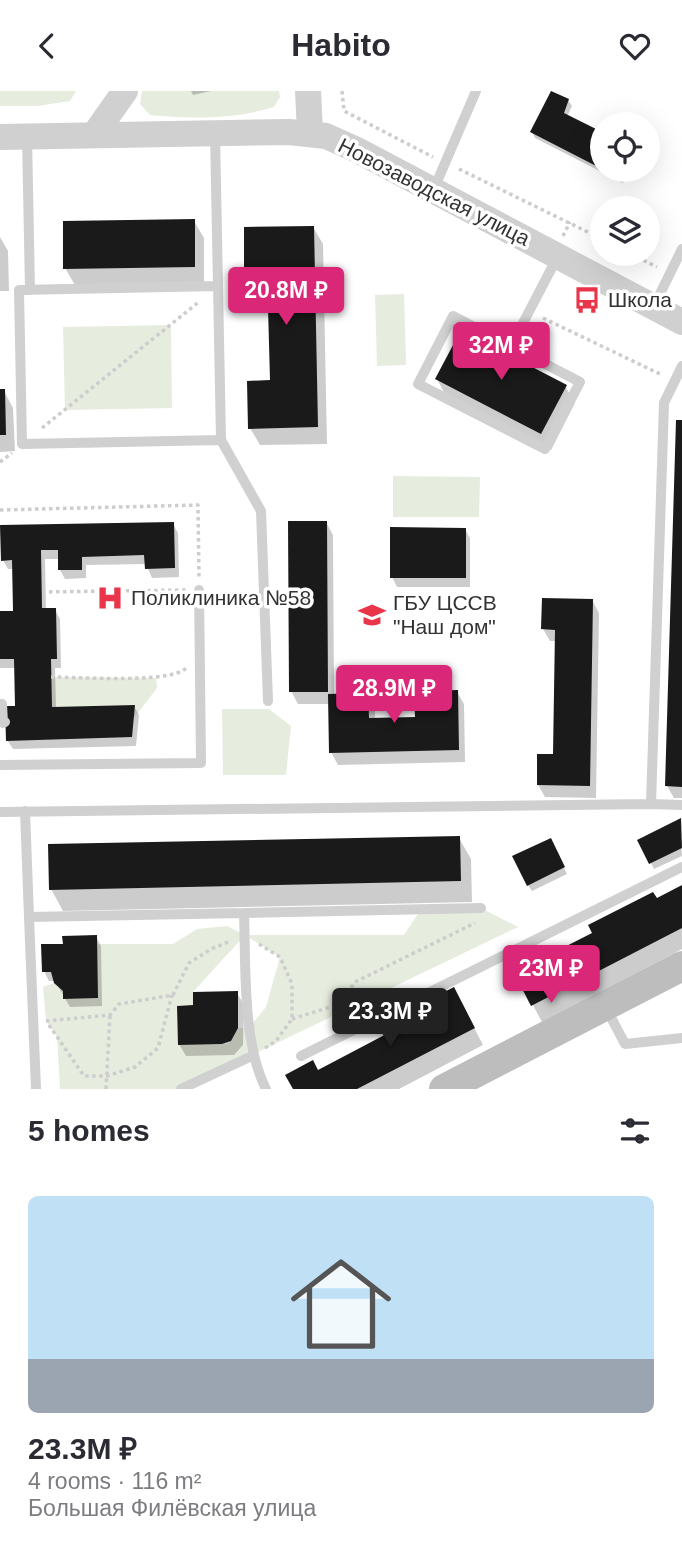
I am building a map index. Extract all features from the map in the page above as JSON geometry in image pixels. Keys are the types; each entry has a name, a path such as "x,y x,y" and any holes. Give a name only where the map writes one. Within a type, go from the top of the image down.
{"main road":[{"path":"444,1089 682,966"}],"street":[{"path":"94,135 125,91"},
{"path":"308,91 310,133"},
{"name":"Новозаводская улица","path":"0,137 215,133 310,133 326,136 433,192 560,247 682,322"}],"lane":[{"path":"433,192 476,91"},
{"path":"215,133 221,440 261,511 268,701"},
{"path":"27,136 30,290"},
{"path":"511,346 560,247"},
{"path":"654,307 682,249"},
{"path":"218,286 19,290 22,444 221,440"},
{"path":"453,316 511,346 580,382 545,449 418,384 453,316"},
{"path":"651,804 664,403 682,366"},
{"path":"0,765 201,763 199,590"},
{"path":"0,704 3,723 5,722"},
{"path":"0,811 682,805"},
{"path":"25,811 36,1089"},
{"path":"301,1056 682,867"},
{"path":"29,917 481,908"},
{"path":"244,913 249,1029 258,1073 266,1089"},
{"path":"605,1006 625,1044 682,1038"},
{"path":"181,1089 254,1055"}],"path":[{"path":"560,247 570,222 590,233"},
{"path":"0,462 218,286"},
{"path":"529,311 674,381"},
{"path":"0,510 198,505 199,590 42,592"},
{"path":"183,590 183,600"},
{"path":"51,677 156,678 181,674 190,664"},
{"path":"292,1019 341,1005 355,982 474,923 481,908"},
{"path":"110,1015 46,1021 84,1076 107,1076 135,1067 158,1048 173,995 189,964 211,949 245,935 280,957 292,984 292,1019 276,1041 254,1055"},
{"path":"106,1089 110,1015 119,1005 173,995"}],"shaded area":[{"path":"0,91 76,91 70,101 37,106 0,106"},
{"path":"142,91 279,91 280,97 274,107 259,111 228,116 181,117 150,115 140,104"},
{"path":"404,294 406,365 377,366 375,295"},
{"path":"171,325 172,408 65,410 63,327"},
{"path":"393,476 480,477 479,517 393,517"},
{"path":"51,677 156,678 157,688 134,718 135,705 52,707"},
{"path":"222,709 269,709 291,726 286,775 223,775"},
{"path":"481,908 518,927 181,1089 60,1089 57,1037 46,1021 43,987 54,983 63,991 63,999 98,998 97,944 173,944 197,929 227,926 245,935 404,935 421,909","holes":["245,935 280,957 266,1007 249,1028 238,1028 227,1044 178,1045 177,1006 193,1005 193,992"]}],"building":[{"path":"551,91 569,99 564,113 590,126 590,163 530,132"},
{"path":"195,219 195,267 63,269 63,221"},
{"path":"314,226 318,427 248,429 247,381 270,380 267,271 244,272 244,227"},
{"path":"461,330 567,385 541,434 435,379"},
{"path":"0,389 5,389 6,435 0,435"},
{"path":"676,420 682,420 682,787 665,786"},
{"path":"288,521 327,521 328,692 289,692"},
{"path":"174,522 175,568 145,569 144,555 82,557 82,570 58,570 58,550 41,550 42,608 56,608 57,659 51,659 52,707 135,705 132,737 6,741 5,706 15,706 14,659 0,659 0,611 13,611 12,560 1,561 0,525"},
{"path":"390,527 466,528 466,578 390,578"},
{"path":"542,598 593,599 590,786 537,785 537,754 553,754 555,630 541,629"},
{"path":"458,690 459,750 329,753 328,694 368,693 369,718 415,717 414,691"},
{"path":"681,818 682,848 649,864 637,840"},
{"path":"460,836 461,881 49,890 48,844"},
{"path":"551,838 565,867 527,886 512,856"},
{"path":"682,885 682,928 531,1006 509,963 538,948 543,958 592,933 588,925 653,892 657,898"},
{"path":"97,935 98,998 63,999 63,991 54,983 51,972 42,972 41,944 63,944 62,936"},
{"path":"454,987 475,1028 357,1089 293,1089 285,1075 313,1060 318,1070 432,1010 427,1001"},
{"path":"238,991 238,1028 231,1041 222,1044 178,1045 177,1006 193,1005 193,992"}],"place":[{"name":"Школа","path":"587,300"},
{"name":"Поликлиника №58","path":"110,598"},
{"name":"ГБУ ЦССВ \"Наш дом\"","path":"372,615"}]}
